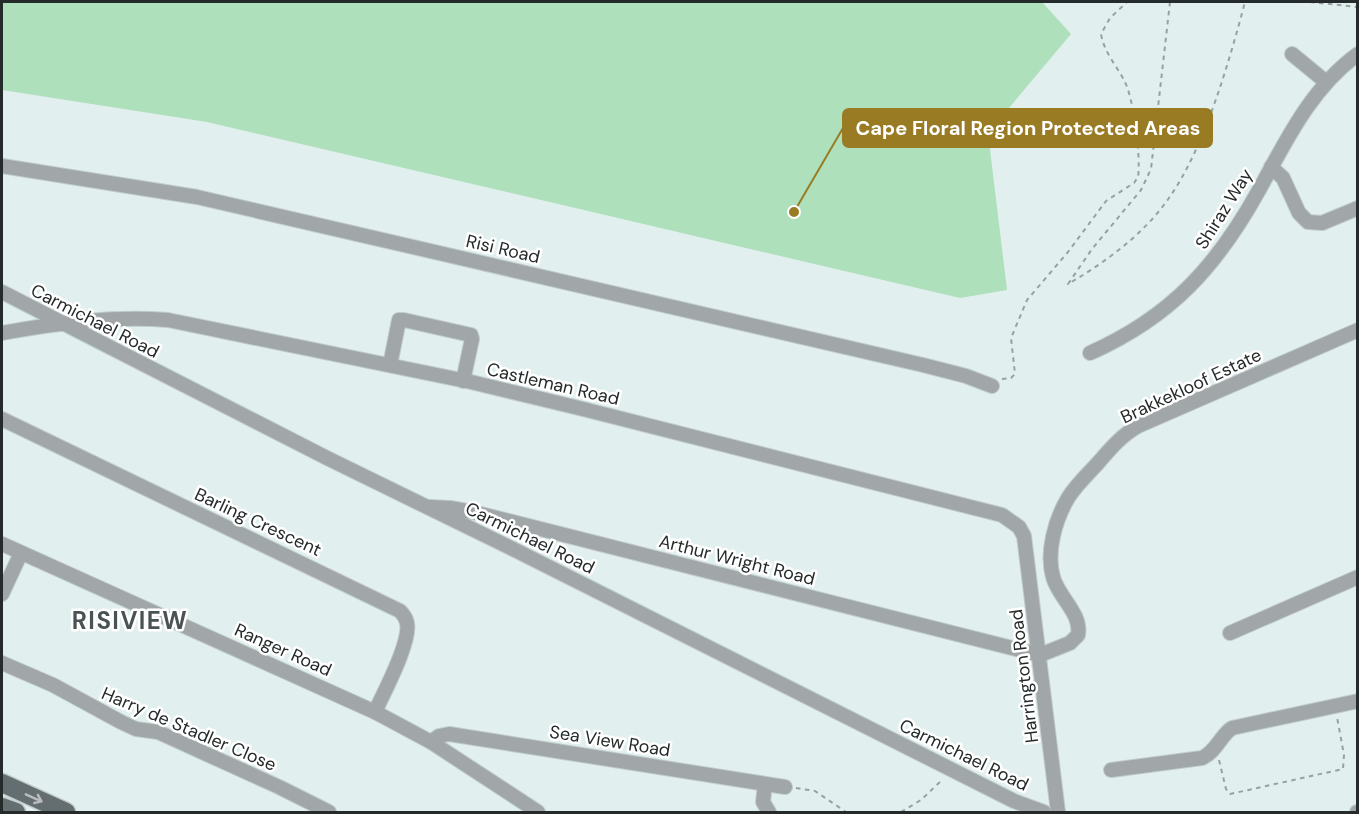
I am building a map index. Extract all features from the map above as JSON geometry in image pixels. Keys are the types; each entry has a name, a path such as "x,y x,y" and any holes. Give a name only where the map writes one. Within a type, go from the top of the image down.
{"main road":[{"path":"2,783 66,813"},
{"path":"2,807 15,813"}],"street":[{"path":"1292,54 1326,82"},
{"name":"Shiraz Way","path":"1090,352 1139,328 1192,284 1216,257 1239,224 1270,167 1306,109 1326,82 1358,54"},
{"name":"Risi Road","path":"2,166 197,196 934,368 987,384"},
{"path":"1270,167 1283,178 1299,213 1308,222 1322,223 1358,208"},
{"name":"Carmichael Road","path":"2,292 60,324 425,508 517,551 1014,801 1044,813"},
{"name":"Castleman Road","path":"2,333 116,318 168,320 463,381 981,509 1008,519 1019,527 1024,536"},
{"path":"390,365 399,320 471,334 472,339 463,381"},
{"name":"Brakkekloof Estate","path":"1040,655 1070,643 1078,635 1076,620 1052,576 1051,545 1069,498 1112,447 1138,426 1358,330"},
{"name":"Barling Crescent","path":"2,419 400,611 407,622 407,634 400,656 375,712"},
{"name":"Arthur Wright Road","path":"425,508 450,508 472,512 1040,655"},
{"name":"Harrington Road","path":"1024,536 1058,813"},
{"name":"Ranger Road","path":"2,544 375,712 431,742 538,813"},
{"path":"2,594 21,553"},
{"path":"1230,633 1358,577"},
{"name":"Harry de Stadler Close","path":"2,663 53,685 136,729 158,732 279,787 329,813"},
{"path":"1111,770 1202,758 1218,747 1226,733 1232,728 1358,701"},
{"name":"Sea View Road","path":"431,742 439,736 449,734 784,787"},
{"path":"765,784 763,801 769,813"}],"path":[{"path":"987,384 1011,378 1015,374 1011,338 1027,300 1068,252 1106,201 1134,183 1138,177 1136,128 1130,94 1124,79 1107,52 1101,34 1110,18 1127,2"},
{"path":"1170,2 1151,169 1141,190 1092,249 1068,284 1107,259 1131,239 1169,198 1189,164 1210,115 1245,2"},
{"path":"1310,2 1358,7"},
{"path":"1218,747 1220,765 1230,794 1343,769 1344,755 1336,706"},
{"path":"901,813 921,800 951,769"},
{"path":"784,787 815,790 846,813"}],"green space":[{"path":"2,2 1042,2 1071,34 988,133 1007,290 960,298 207,122 2,90"}],"place":[{"name":"Cape Floral Region Protected Areas","path":"794,212"}],"district":[{"name":"RISIVIEW","path":"130,621"}]}
